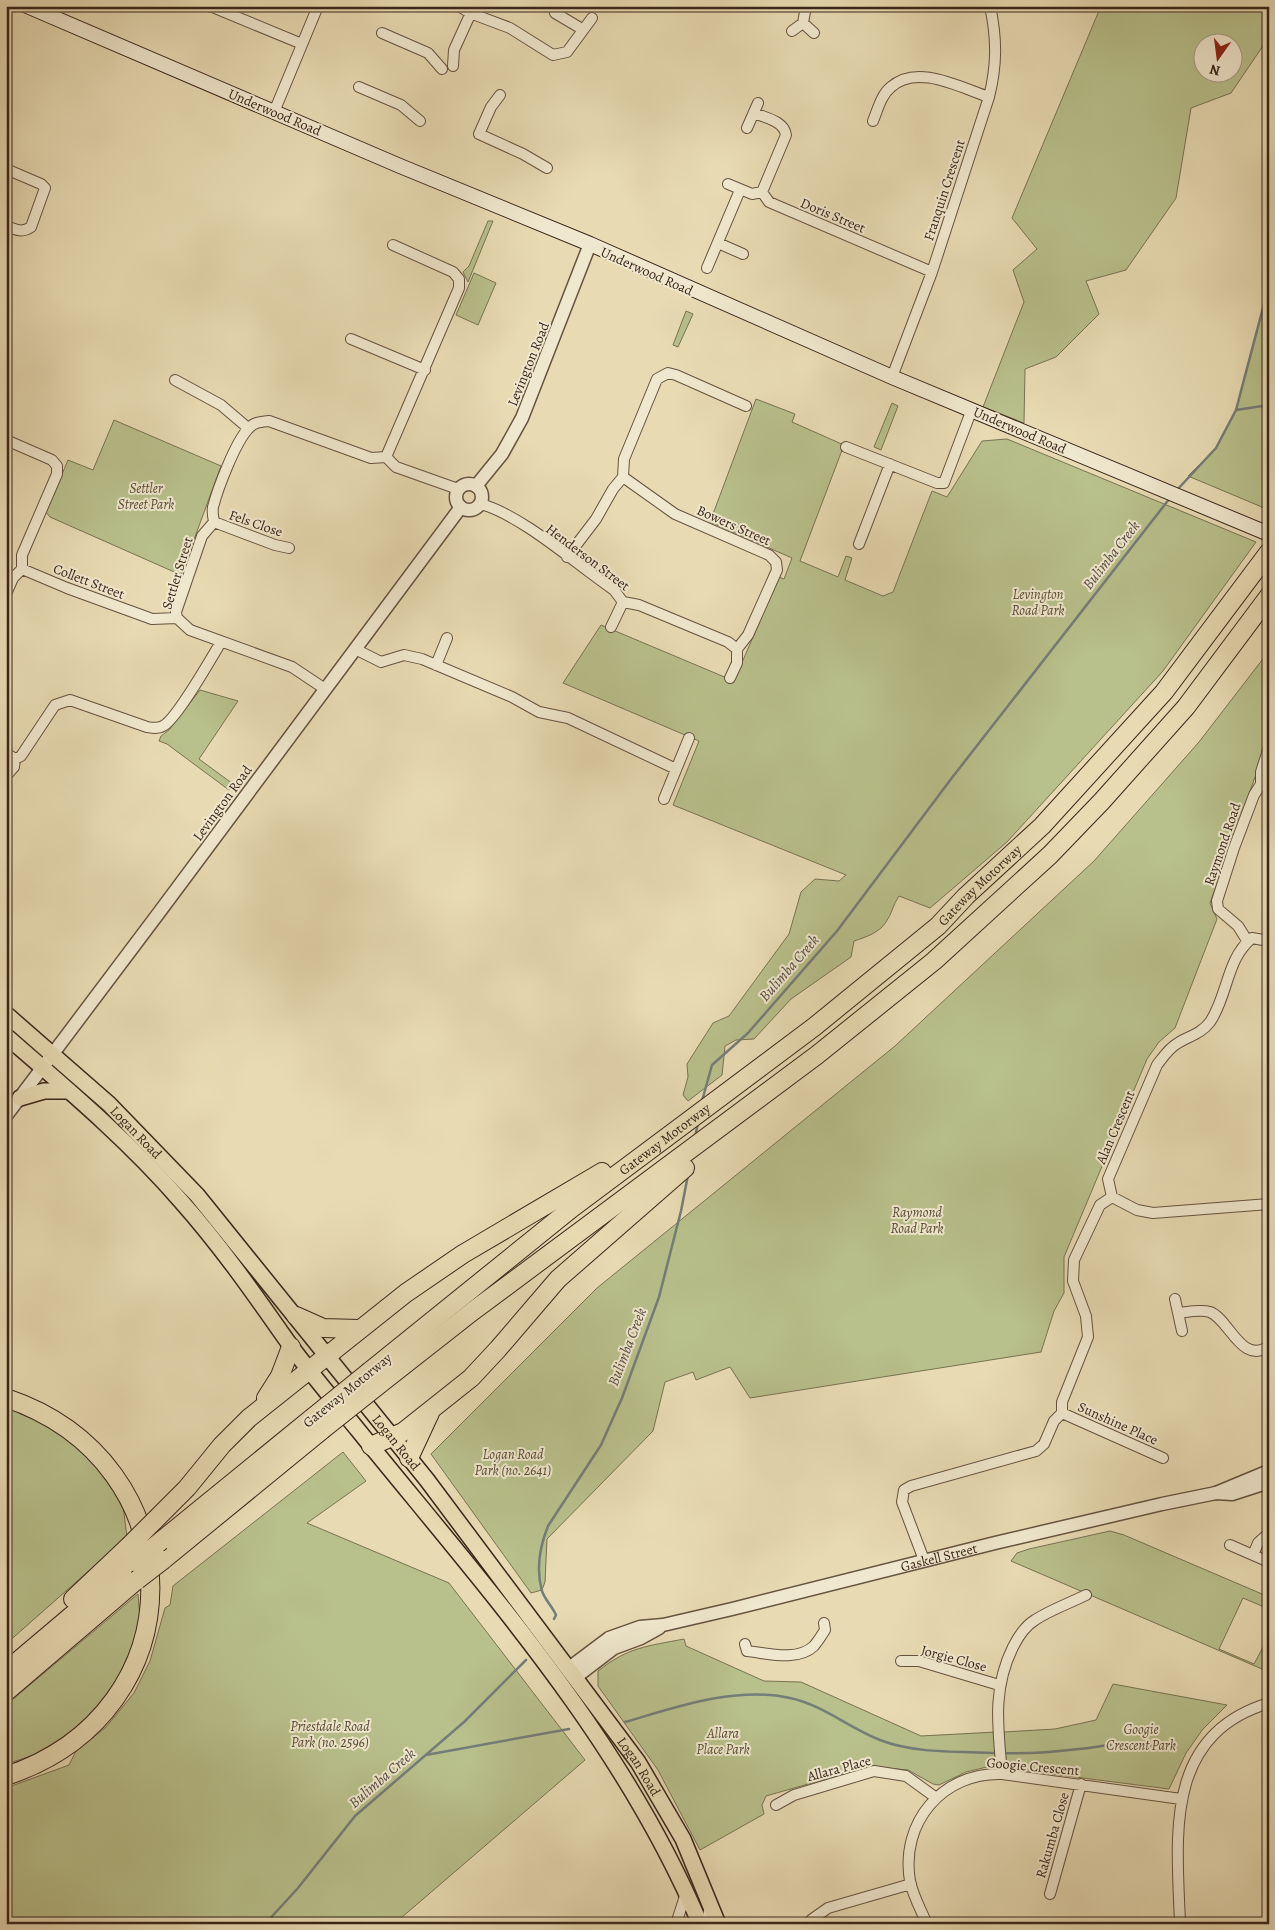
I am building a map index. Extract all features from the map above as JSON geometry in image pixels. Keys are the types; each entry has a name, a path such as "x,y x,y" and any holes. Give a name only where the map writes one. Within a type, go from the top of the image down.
{"highway":[{"name":"Gateway Motorway","path":"6,1671 44,1639 132,1554 161,1541 317,1424 375,1377 572,1208 678,1123 724,1093 814,1027 938,926 966,896 1042,826 1164,692 1254,575 1269,552"},
{"name":"Gateway Motorway","path":"375,1377 473,1311 681,1165 712,1135 817,1056 934,961 1050,855 1102,802 1186,706 1269,596"},
{"path":"132,1554 154,1521 187,1488 222,1444 264,1406 359,1329 422,1281 589,1181 678,1123"},
{"path":"371,1446 393,1437 431,1410 486,1362 565,1272 681,1165"},
{"path":"296,1316 323,1328 359,1329"},
{"path":"264,1406 266,1395 280,1376 292,1347"},
{"path":"6,1385 49,1403 88,1432 106,1451 129,1484 130,1503"},
{"path":"6,1398 37,1410 72,1431 104,1462 130,1503 147,1555 151,1585 146,1630 130,1675 114,1702 86,1732 52,1757 6,1776"},
{"path":"408,1458 431,1410"},
{"name":"Gateway Motorway","path":"6,1692 163,1560 317,1424"}],"main road":[{"name":"Underwood Road","path":"27,6 400,166 590,244 892,377 1269,534"},
{"name":"Logan Road","path":"6,1014 109,1104 173,1170 223,1226 393,1437 555,1649 653,1786 683,1839 718,1924"},
{"name":"Logan Road","path":"6,1036 140,1157 180,1199 230,1260 309,1370 512,1619 560,1682 622,1773 657,1833 700,1924"},
{"path":"20,1098 44,1091 69,1091"},
{"name":"Gaskell Street","path":"560,1682 572,1672"}],"street":[{"path":"210,6 302,44"},
{"path":"274,112 318,6"},
{"path":"459,6 510,28 553,55 567,52 582,29 588,25 592,18"},
{"path":"792,31 803,23 806,6"},
{"name":"Franquin Crescent","path":"892,377 932,272 989,97 994,78 997,38 990,6"},
{"path":"453,66 454,50 472,10"},
{"path":"555,12 582,29"},
{"path":"803,23 814,32"},
{"path":"382,33 428,53 442,69"},
{"path":"873,121 881,99 890,87 910,77 925,76 989,97"},
{"path":"359,87 400,105 420,121"},
{"path":"500,95 491,107 479,134 523,154 547,168"},
{"path":"747,128 758,103"},
{"path":"728,184 752,194 762,192 786,135 785,128 781,124 754,113"},
{"path":"6,169 41,184 45,188 31,227 19,231 6,226"},
{"path":"707,268 740,190"},
{"name":"Doris Street","path":"762,192 768,202 932,272"},
{"path":"718,243 743,254"},
{"name":"Levington Road","path":"476,486 507,447 522,418 590,244"},
{"path":"386,457 459,288 458,279 453,272 392,245"},
{"path":"351,339 425,370"},
{"path":"567,557 596,519 613,489 623,477 624,459 657,379 664,375 676,375 746,406"},
{"path":"175,380 221,405 248,428 256,422 269,421 371,458 386,457 396,467 458,489"},
{"path":"846,447 937,483 944,483 972,409"},
{"name":"Settler Street","path":"248,428 236,447 212,509 214,522 202,536 176,612 177,618 182,626 190,630 292,668 325,689"},
{"path":"6,440 52,460 56,466 57,474 22,555 22,569 13,578 6,594"},
{"path":"859,544 890,464"},
{"name":"Bowers Street","path":"623,477 676,514 773,558 777,570 748,635 736,649 737,663 730,678"},
{"path":"466,484 476,486 482,494 481,504 472,510 461,507 456,499 458,489 466,484"},
{"name":"Henderson Street","path":"481,504 510,516 614,590 623,602 639,605 728,642 736,649"},
{"name":"Levington Road","path":"6,1116 176,892 228,818 461,507"},
{"name":"Fels Close","path":"214,522 275,545 289,548"},
{"name":"Collett Street","path":"22,569 66,588 152,619 177,618"},
{"path":"611,627 623,602"},
{"path":"436,665 447,638"},
{"path":"15,759 21,756 55,705 62,701 70,700 147,727 165,726 194,688 221,642"},
{"path":"355,649 382,662 404,655 436,665 512,697 539,712 568,718 676,769"},
{"path":"664,799 689,738"},
{"name":"Raymond Road","path":"1248,942 1238,926 1218,909 1217,901 1254,795 1265,786 1260,772 1269,747"},
{"path":"6,753 15,759"},
{"path":"6,776 14,767 15,759"},
{"path":"1248,942 1252,938 1269,941"},
{"name":"Alan Crescent","path":"1112,1197 1108,1179 1157,1065 1169,1049 1177,1043 1198,1034 1211,1020 1239,949 1248,942"},
{"path":"924,1560 906,1513 902,1497 904,1490 910,1486 1036,1451 1044,1444 1054,1421 1062,1413 1062,1402 1088,1337 1086,1316 1073,1281 1074,1260 1100,1205 1112,1197 1137,1210 1154,1213 1269,1204"},
{"path":"1175,1299 1182,1331"},
{"path":"1178,1313 1211,1312 1239,1344 1256,1350 1269,1346"},
{"name":"Sunshine Place","path":"1062,1413 1163,1458"},
{"name":"Gaskell Street","path":"572,1672 582,1657 618,1634 640,1627 663,1625 924,1560 1216,1493 1269,1470"},
{"name":"Gaskell Street","path":"1216,1493 1232,1494 1269,1482"},
{"path":"1253,1555 1258,1543 1269,1532"},
{"path":"1230,1545 1269,1562"},
{"path":"1002,1774 998,1729 999,1685 1009,1655 1027,1627 1035,1620 1086,1595"},
{"path":"745,1644 747,1651 784,1656 807,1650 813,1646 826,1630 824,1623"},
{"name":"Gaskell Street","path":"572,1672 614,1648 641,1638 663,1625"},
{"path":"555,1649 568,1655 582,1657"},
{"name":"Jorgie Close","path":"901,1661 919,1661 999,1685"},
{"path":"1180,1924 1177,1839 1181,1798 1194,1763 1217,1732 1231,1720 1247,1710 1269,1703"},
{"name":"Allara Place","path":"776,1805 794,1795 874,1771 906,1776 935,1797"},
{"name":"Googie Crescent","path":"927,1924 911,1884 909,1852 912,1837 922,1815 935,1797 956,1783 986,1773 1002,1774 1181,1798"},
{"name":"Rakumba Close","path":"1050,1894 1081,1784"},
{"path":"812,1920 828,1908 911,1884"},
{"path":"676,1924 686,1893"},
{"path":"707,1924 710,1903"}],"green space":[{"path":"1101,6 1269,6 1269,37 1242,77 1242,32 1192,32 1192,82 1238,82 1231,93 1191,108 1176,198 1126,270 1086,281 1099,314 1056,357 1025,369 1024,423 983,407 1024,302 1013,270 1037,249 1012,218"},
{"path":"488,221 493,221 468,282 463,272 469,266"},
{"path":"474,273 496,283 478,325 456,315"},
{"path":"1269,285 1269,510 1188,476 1216,448 1236,410"},
{"path":"686,311 693,314 678,347 673,345"},
{"name":"Levington Road Park","path":"756,399 795,414 792,422 844,445 800,561 838,577 846,556 852,558 845,580 883,596 893,592 932,491 947,497 982,441 1007,439 1256,542 1163,671 1007,842 930,908 899,896 888,919 880,929 854,941 851,957 791,999 754,1039 736,1040 725,1046 722,1075 688,1101 683,1095 688,1077 687,1064 713,1023 729,1016 789,934 801,892 815,879 839,881 846,875 673,805 699,741 563,683 601,625 734,681 779,577 784,579 792,558 710,522"},
{"path":"892,403 898,406 881,450 874,447"},
{"name":"Settler Street Park","path":"114,420 221,466 181,575 50,517 46,512 68,460 93,470"},
{"name":"Raymond Road Park","path":"1269,651 1269,738 1210,903 1217,919 1175,1028 1159,1042 1147,1059 1064,1257 1064,1293 1054,1311 1041,1352 750,1398 730,1367 696,1380 693,1372 665,1382 653,1431 547,1539 545,1582 542,1590 531,1593 431,1454 597,1288 895,1046 1094,861 1199,742"},
{"path":"200,690 238,701 199,759 233,784 229,790 167,744 159,741 161,736 169,730"},
{"path":"6,1407 48,1422 89,1456 122,1498 127,1537 6,1644"},
{"name":"Priestdale Road Park (no. 2596)","path":"343,1452 366,1481 307,1523 449,1583 585,1760 394,1924 6,1924 6,1788 69,1765 76,1751 106,1727 134,1693 150,1661 165,1608 170,1605 173,1586"},
{"path":"1110,1531 1124,1535 1269,1597 1269,1609 1243,1598 1219,1649 1254,1664 1269,1636 1269,1672 1011,1561 1017,1553 1029,1549"},
{"path":"138,1594 140,1618 132,1649 108,1696 72,1732 34,1755 6,1764 6,1705"},
{"name":"Allara Place Park","path":"684,1639 686,1646 764,1681 801,1682 921,1736 996,1732 999,1768 987,1767 966,1772 939,1785 933,1784 908,1770 875,1767 861,1769 766,1796 762,1805 764,1814 700,1850 658,1770 598,1686 598,1671 619,1657 639,1649"},
{"name":"Googie Crescent Park","path":"1113,1684 1227,1705 1203,1729 1186,1753 1169,1789 1004,1768 1004,1732 1055,1729 1096,1720"}],"waterway":[{"path":"1177,490 1216,448 1236,410 1269,285"},
{"path":"1236,410 1269,405"},
{"name":"Bulimba Creek","path":"702,1101 712,1065 748,1033 837,931 951,779 1170,498"},
{"name":"Bulimba Creek","path":"695,1137 698,1123"},
{"name":"Bulimba Creek","path":"554,1619 556,1615 543,1594 539,1575 541,1550 545,1534 548,1526 601,1445 622,1398 659,1297 681,1211 688,1175"},
{"name":"Bulimba Creek","path":"265,1924 298,1888 355,1816 464,1722 526,1660"},
{"path":"625,1722 665,1710 727,1696 769,1695 802,1701 880,1740 908,1748 997,1753"},
{"path":"426,1755 569,1729"},
{"path":"1002,1753 1051,1752 1123,1743 1144,1744 1166,1751"}],"park label":[{"name":"Logan Road Park (no. 2641)","path":"513,1462"}]}
